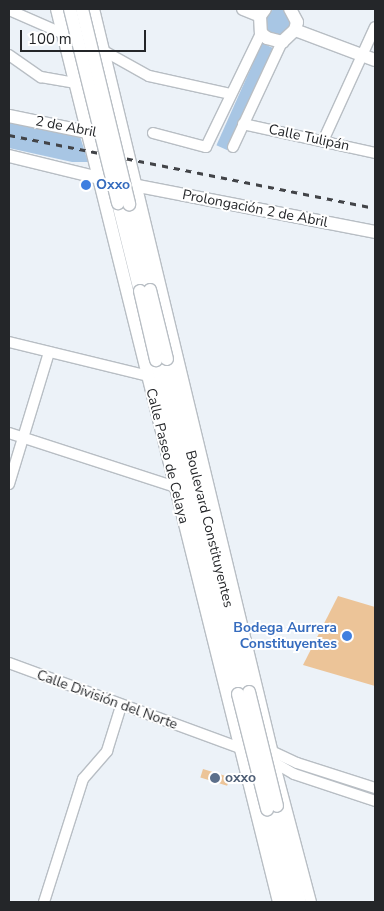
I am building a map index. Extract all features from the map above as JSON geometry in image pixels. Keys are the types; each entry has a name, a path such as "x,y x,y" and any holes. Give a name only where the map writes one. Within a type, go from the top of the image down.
{"main road":[{"name":"Calle Paseo de Celaya","path":"58,9 98,178 118,204 134,319 161,357 262,704 273,756"},
{"path":"70,9 118,204 145,291 161,357"},
{"path":"82,9 118,204"},
{"name":"Calle Paseo de Celaya","path":"93,9 167,313 161,357 148,376 279,902"},
{"path":"243,9 262,12 261,33 266,38 282,42 295,30"},
{"path":"294,10 295,30"},
{"path":"295,30 375,60"},
{"name":"2 de Abril","path":"9,116 124,138"},
{"name":"Prolongación 2 de Abril","path":"9,156 135,186 375,232"},
{"name":"Boulevard Constituyentes","path":"161,357 272,807 300,902"},
{"name":"Boulevard Constituyentes","path":"272,807 290,902"}],"street":[{"path":"9,10 64,34"},
{"path":"323,141 375,27"},
{"path":"153,133 206,147 261,33"},
{"path":"233,147 282,42"},
{"path":"104,51 129,67 149,76 230,94"},
{"path":"9,55 41,77 76,82 94,88 109,74 129,67"},
{"name":"Calle Tulipán","path":"243,124 375,153"},
{"path":"118,204 111,200 122,199 141,210"},
{"path":"134,319 152,326 164,320 167,313"},
{"path":"9,342 148,376"},
{"path":"9,484 49,352"},
{"path":"9,433 175,487"},
{"name":"Calle División del Norte","path":"9,663 206,736 238,741 273,756"},
{"path":"229,707 247,716 256,713 262,704"},
{"path":"44,902 83,779 106,751 121,706"},
{"path":"273,756 375,788"},
{"path":"273,756 294,774 375,801"},
{"name":"Calle Paseo de Celaya","path":"273,756 311,902"},
{"path":"252,794 255,787 264,780 280,783"}],"shaded area":[{"path":"278,9 288,13 292,23 288,33 278,37 268,33 264,23 268,13"},
{"path":"262,43 273,48 227,150 216,145"},
{"path":"9,119 79,133 88,162 72,162 9,148"}],"building":[{"name":"Bodega Aurrera Constituyentes","path":"338,596 375,607 375,686 303,665"},
{"name":"oxxo","path":"203,769 230,777 227,786 200,778"}],"railway":[{"path":"9,135 375,208"}],"place":[{"name":"Oxxo","path":"86,185"},
{"name":"Bodega Aurrera Constituyentes","path":"347,636"},
{"name":"oxxo","path":"215,778"}]}
